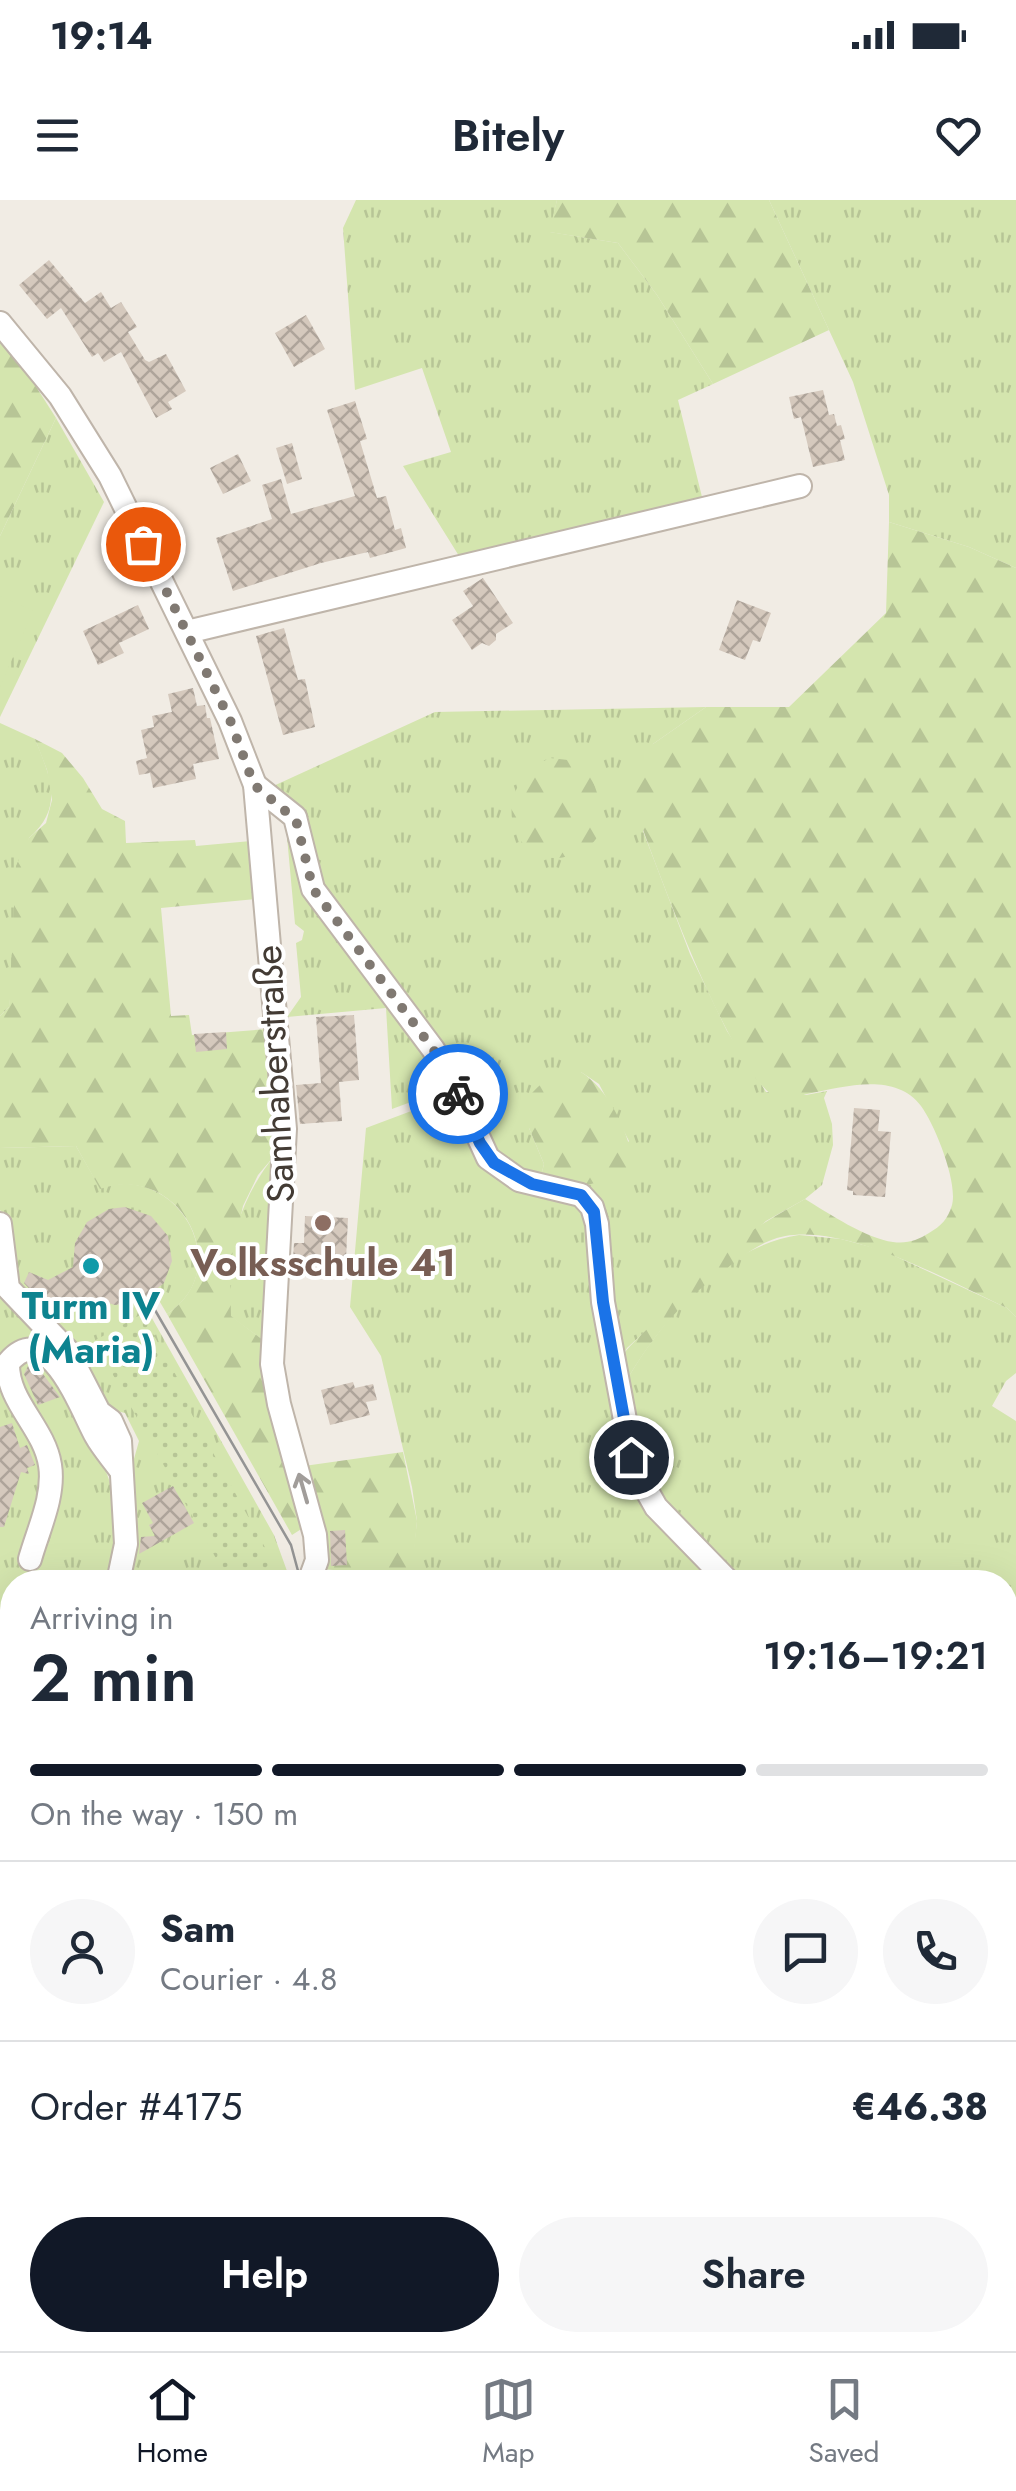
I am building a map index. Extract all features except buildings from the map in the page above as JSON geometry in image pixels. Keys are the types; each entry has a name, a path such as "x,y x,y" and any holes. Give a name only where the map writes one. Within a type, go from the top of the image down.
{"street":[{"name":"Samhaberstraße","path":"0,323 45,376 89,439 230,720 254,785 284,1129 273,1373 315,1535 317,1560 313,1570"},
{"path":"187,632 800,486"},
{"path":"254,785 295,818 313,889 433,1049 488,1158 519,1180 581,1195 592,1207 598,1224 603,1302 634,1468 656,1507 717,1570"},
{"path":"0,1224 8,1288 66,1350 99,1412 111,1421 120,1440 126,1544 121,1570"},
{"path":"30,1559 50,1492 51,1469 41,1438 16,1398 7,1375 8,1363 16,1354 26,1349 39,1350 58,1365 99,1442 119,1468"}],"green space":[{"path":"356,200 557,200 550,232 618,243 657,295 713,384 678,400 703,501 464,564 403,466 451,452 422,368 355,390 343,228"},
{"path":"557,200 769,200 829,330 713,384 657,295 618,243 549,232"},
{"path":"769,200 1016,200 1016,568 969,547 889,522 889,495 853,382"},
{"path":"0,339 21,363 56,418 0,536"},
{"path":"56,418 104,502 0,717 0,536"},
{"path":"889,522 969,547 1016,568 1016,1317 1007,1308 890,1254 824,1236 795,1235 755,1248 690,1298 643,1354 624,1385 620,1359 686,1283 731,1245 805,1199 860,1231 898,1242 908,1242 933,1230 946,1218 952,1205 952,1182 939,1140 921,1106 910,1095 897,1088 868,1084 785,1099 759,1082 715,1007 628,788 653,744 706,707 789,707 886,613"},
{"path":"0,596 33,611 0,687"},
{"path":"706,707 653,744 643,831 690,954 727,1031 766,1092 806,1095 827,1091 824,1098 833,1145 822,1185 766,1221 627,1348 620,1359 581,1187 593,1183 629,1141 599,1084 581,1072 529,1128 544,1164 540,1180 501,1162 336,915 269,788 435,712"},
{"path":"0,723 35,739 51,792 47,815 29,838 9,1007 0,1016"},
{"path":"35,739 62,753 102,809 125,821 126,843 195,840 196,846 251,841 256,899 161,908 171,1016 189,1015 192,1035 267,1029 275,1089 275,1155 258,1175 243,1206 230,1265 231,1316 267,1343 306,1526 292,1535 167,1314 187,1294 197,1271 197,1247 189,1224 174,1204 154,1190 128,1184 100,1189 76,1146 0,1148 0,1016 9,1007 16,866 29,838 46,823 52,800 47,770"},
{"path":"550,758 586,762 602,814 601,829 594,842 564,857 543,856 527,847 516,832 512,813 515,792 528,773"},
{"path":"270,804 285,817 303,874 425,1047 451,1097 419,1099 392,1109 386,1008 287,1017 301,997 296,943 302,940 304,931 295,924 286,826 270,812"},
{"path":"581,1072 600,1089 615,1111 633,1159 625,1174 581,1187 540,1180 544,1164 529,1128 527,1099 550,1078"},
{"path":"422,1107 451,1111 483,1158 584,1209 625,1452 710,1570 411,1570 417,1521 412,1487 381,1356 350,1307 366,1128"},
{"path":"76,1146 100,1188 128,1184 154,1190 174,1205 189,1224 197,1248 197,1272 187,1295 167,1314 157,1297 144,1304 274,1535 287,1570 124,1570 132,1466 139,1441 125,1413 104,1408 16,1290 5,1217 0,1210 0,1148"},
{"path":"275,1155 267,1343 230,1316 228,1273 243,1210"},
{"path":"799,1235 841,1239 882,1250 1007,1308 1016,1317 1016,1373 1006,1381 992,1406 1016,1421 1016,1570 724,1570 646,1484 624,1385 656,1336 696,1290 745,1254"},
{"path":"0,1298 40,1332 37,1344 10,1348 9,1365 39,1447 41,1482 60,1487 45,1434 16,1369 29,1356 40,1358 53,1368 94,1444 115,1499 120,1554 116,1570 0,1570"},
{"path":"142,1314 273,1562 267,1570 238,1570 234,1563 222,1569 94,1341"},
{"path":"403,1452 417,1521 413,1570 322,1569 304,1466"}],"tram line":[{"path":"148,1298 291,1545 298,1570"}],"way so far":[{"path":"143,544 230,720 254,785 296,820 313,889 433,1049 458,1094"}],"place":[{"name":"Volksschule 41","path":"323,1223"},
{"name":"Turm IV (Maria)","path":"91,1266"}],"route":[{"path":"458,1094 488,1158 510,1175 532,1184 581,1195 594,1212 603,1302 631,1457"}]}
